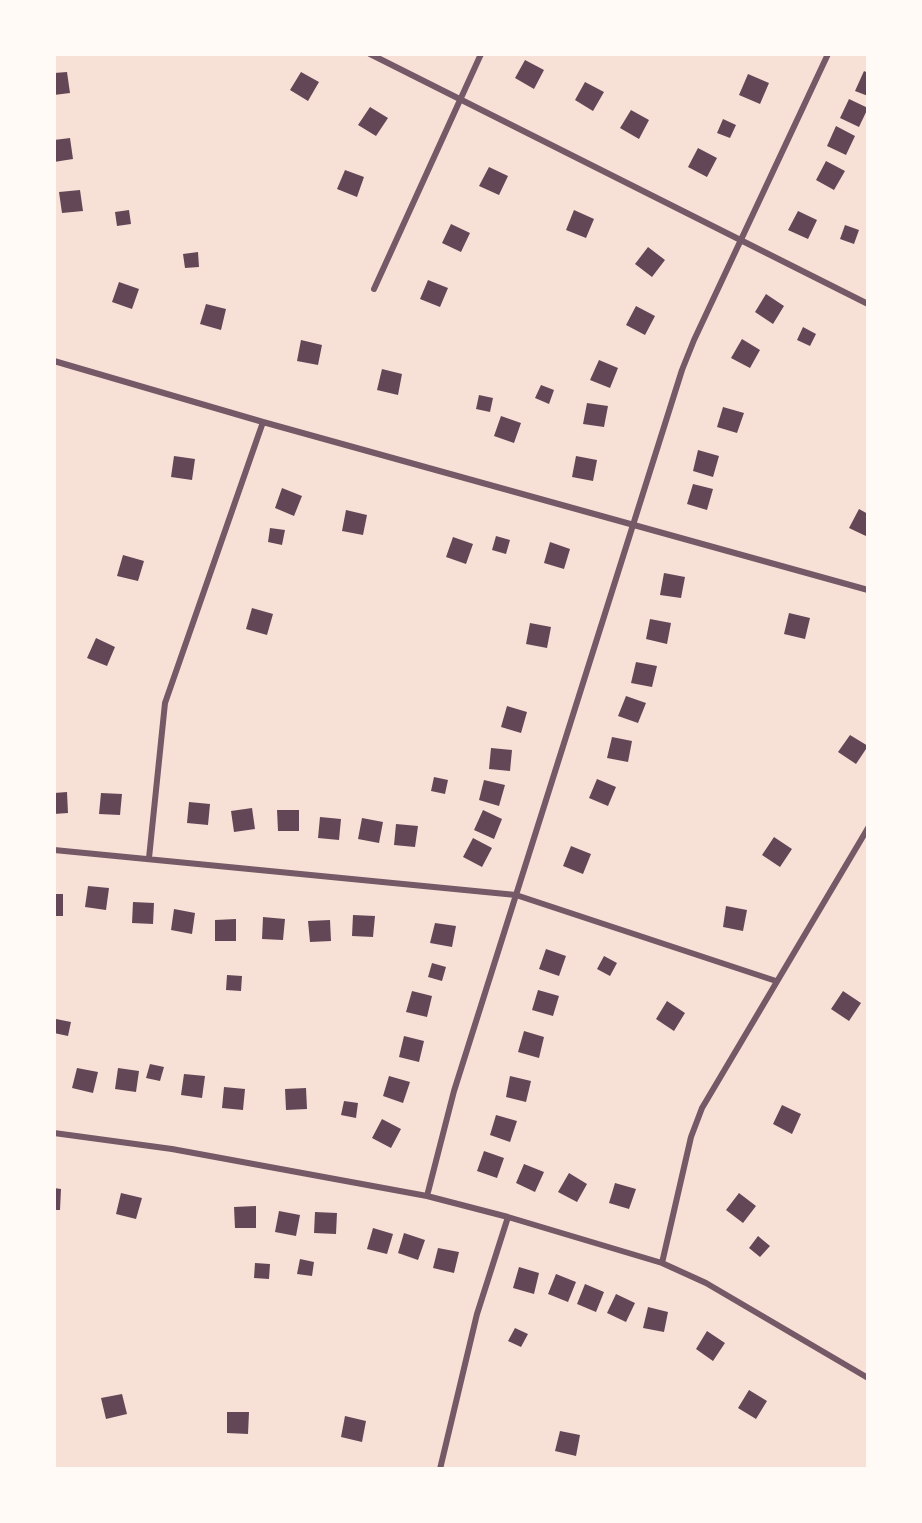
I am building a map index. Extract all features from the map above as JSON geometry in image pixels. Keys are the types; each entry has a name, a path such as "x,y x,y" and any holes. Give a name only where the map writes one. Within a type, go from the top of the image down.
{"street":[{"path":"370,54 868,304"},
{"path":"374,289 481,54"},
{"path":"427,1196 454,1091 682,370 740,240 828,54"},
{"path":"54,361 263,422 868,590"},
{"path":"149,858 165,703 263,422"},
{"path":"662,1263 691,1137 702,1108 868,828"},
{"path":"54,850 516,896 776,981"},
{"path":"54,1133 172,1149 427,1196 508,1217 662,1263 706,1283 868,1378"},
{"path":"440,1469 477,1314 508,1217"}],"building":[{"path":"525,60 544,70 534,89 515,78"},
{"path":"864,71 868,73 868,96 855,91"},
{"path":"67,72 70,93 54,95 54,73"},
{"path":"301,72 319,82 308,101 290,90"},
{"path":"748,74 769,83 760,104 739,95"},
{"path":"585,82 604,92 593,111 575,100"},
{"path":"849,99 868,108 859,127 840,118"},
{"path":"370,107 388,118 376,136 358,125"},
{"path":"631,110 649,120 639,139 620,128"},
{"path":"723,119 736,125 730,138 717,133"},
{"path":"836,126 855,136 846,155 827,146"},
{"path":"70,138 73,159 54,162 54,140"},
{"path":"698,148 717,158 707,177 688,167"},
{"path":"826,161 845,171 834,190 816,180"},
{"path":"489,167 508,176 499,195 479,186"},
{"path":"345,170 364,177 357,197 337,189"},
{"path":"80,190 83,211 62,213 59,192"},
{"path":"129,210 131,224 117,226 115,212"},
{"path":"574,210 594,219 586,238 566,230"},
{"path":"798,211 817,220 808,239 788,230"},
{"path":"451,224 470,233 461,252 442,243"},
{"path":"845,225 859,230 854,244 840,239"},
{"path":"648,247 665,260 652,277 635,264"},
{"path":"198,252 199,267 185,268 183,254"},
{"path":"428,280 448,288 440,307 420,299"},
{"path":"119,282 139,289 132,309 112,302"},
{"path":"766,294 784,306 773,324 755,312"},
{"path":"206,304 226,309 221,330 200,324"},
{"path":"636,306 655,316 645,335 626,325"},
{"path":"803,327 816,334 810,346 797,340"},
{"path":"742,339 760,350 750,368 731,358"},
{"path":"301,340 322,345 318,365 297,361"},
{"path":"599,360 618,368 610,388 590,380"},
{"path":"382,369 402,374 398,395 377,390"},
{"path":"541,385 554,390 549,404 535,398"},
{"path":"479,395 493,398 490,412 476,409"},
{"path":"587,403 608,406 604,427 583,424"},
{"path":"723,407 744,413 737,433 717,427"},
{"path":"501,416 521,423 514,443 494,436"},
{"path":"698,450 719,456 713,477 693,471"},
{"path":"174,456 195,459 192,480 171,477"},
{"path":"576,456 597,460 593,481 572,477"},
{"path":"693,484 713,489 707,510 687,504"},
{"path":"282,488 302,496 294,516 275,508"},
{"path":"859,509 868,514 868,537 849,528"},
{"path":"346,510 367,515 363,535 342,531"},
{"path":"270,528 285,530 282,545 268,542"},
{"path":"496,536 510,540 506,554 492,550"},
{"path":"453,537 473,544 466,564 446,557"},
{"path":"550,542 570,549 564,569 544,563"},
{"path":"123,555 144,561 138,581 117,576"},
{"path":"664,573 685,577 681,598 660,595"},
{"path":"252,608 273,614 267,635 246,629"},
{"path":"789,613 810,618 805,639 784,634"},
{"path":"650,619 671,623 667,644 646,639"},
{"path":"530,623 551,627 547,648 526,644"},
{"path":"96,638 115,647 107,666 87,658"},
{"path":"636,662 657,666 652,687 631,683"},
{"path":"626,696 646,703 638,723 618,716"},
{"path":"507,706 527,712 521,733 501,727"},
{"path":"850,735 868,746 856,764 838,752"},
{"path":"612,737 632,741 628,762 607,758"},
{"path":"491,748 512,750 510,771 489,769"},
{"path":"434,777 448,780 445,794 431,791"},
{"path":"597,779 616,787 608,806 589,798"},
{"path":"484,780 505,785 499,806 479,800"},
{"path":"67,792 68,813 54,814 54,793"},
{"path":"101,793 122,794 120,815 99,814"},
{"path":"189,802 210,804 208,825 187,823"},
{"path":"252,808 255,829 234,832 231,811"},
{"path":"277,810 299,810 299,831 278,831"},
{"path":"483,810 502,819 494,839 474,830"},
{"path":"320,817 341,819 339,840 318,838"},
{"path":"362,818 383,822 379,843 358,839"},
{"path":"396,824 418,826 415,847 394,845"},
{"path":"774,837 792,849 780,867 762,855"},
{"path":"473,838 492,848 482,867 463,857"},
{"path":"571,846 591,854 583,874 563,866"},
{"path":"88,886 109,888 106,910 85,907"},
{"path":"54,894 63,894 63,916 54,916"},
{"path":"133,902 154,903 153,924 132,923"},
{"path":"726,906 747,910 743,931 723,927"},
{"path":"174,909 195,913 192,934 171,930"},
{"path":"353,915 375,916 373,937 352,936"},
{"path":"263,917 285,919 283,940 262,939"},
{"path":"236,919 236,941 215,941 215,920"},
{"path":"330,920 331,941 310,942 308,921"},
{"path":"435,923 456,926 452,947 430,943"},
{"path":"546,949 566,956 559,976 539,969"},
{"path":"604,956 617,963 610,976 597,969"},
{"path":"432,963 446,967 442,981 428,977"},
{"path":"227,975 242,976 241,991 226,990"},
{"path":"538,990 559,996 553,1016 532,1010"},
{"path":"412,991 432,996 427,1017 406,1012"},
{"path":"843,991 861,1003 849,1021 831,1009"},
{"path":"667,1001 685,1013 674,1031 656,1019"},
{"path":"56,1019 71,1022 68,1036 54,1033"},
{"path":"524,1031 544,1037 539,1058 518,1052"},
{"path":"404,1036 424,1041 419,1062 399,1057"},
{"path":"150,1064 164,1067 160,1081 146,1078"},
{"path":"77,1068 98,1072 93,1093 72,1088"},
{"path":"118,1068 139,1071 136,1092 115,1089"},
{"path":"184,1074 205,1076 202,1098 181,1095"},
{"path":"389,1076 410,1082 403,1103 383,1096"},
{"path":"510,1076 531,1081 526,1102 506,1097"},
{"path":"224,1087 245,1089 243,1110 222,1108"},
{"path":"306,1088 307,1109 286,1110 285,1089"},
{"path":"344,1101 358,1103 356,1118 341,1115"},
{"path":"782,1105 801,1114 792,1134 773,1124"},
{"path":"496,1115 517,1121 510,1142 490,1135"},
{"path":"382,1119 401,1129 391,1148 372,1138"},
{"path":"484,1151 504,1158 497,1178 477,1171"},
{"path":"524,1164 544,1172 535,1192 516,1183"},
{"path":"569,1173 587,1184 577,1202 558,1192"},
{"path":"615,1183 636,1189 629,1209 609,1203"},
{"path":"54,1188 61,1189 60,1210 54,1210"},
{"path":"121,1193 142,1198 136,1219 116,1214"},
{"path":"739,1193 756,1206 743,1223 726,1210"},
{"path":"256,1206 256,1228 235,1228 234,1207"},
{"path":"279,1211 300,1215 296,1236 275,1232"},
{"path":"315,1212 337,1213 336,1234 314,1233"},
{"path":"373,1228 393,1234 387,1254 367,1249"},
{"path":"404,1233 425,1240 418,1260 398,1253"},
{"path":"758,1236 770,1246 760,1257 749,1248"},
{"path":"438,1248 459,1252 454,1273 433,1268"},
{"path":"300,1259 314,1262 312,1276 297,1274"},
{"path":"255,1263 270,1264 269,1279 254,1278"},
{"path":"519,1267 539,1273 534,1294 513,1288"},
{"path":"556,1274 576,1282 568,1302 548,1294"},
{"path":"585,1284 604,1292 596,1312 577,1304"},
{"path":"616,1294 635,1303 626,1322 607,1313"},
{"path":"648,1307 668,1312 664,1332 643,1328"},
{"path":"515,1328 528,1334 521,1347 508,1341"},
{"path":"707,1331 725,1343 713,1361 696,1349"},
{"path":"749,1390 767,1401 756,1419 738,1408"},
{"path":"122,1394 127,1414 106,1419 101,1398"},
{"path":"227,1412 249,1412 248,1434 227,1433"},
{"path":"345,1416 366,1421 362,1442 341,1437"},
{"path":"560,1431 580,1435 576,1456 555,1451"}]}
